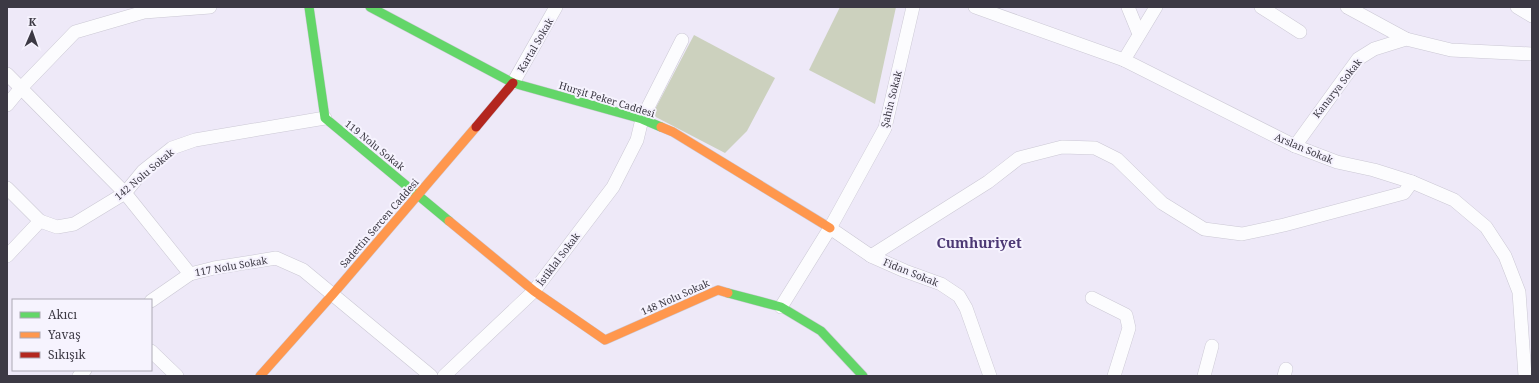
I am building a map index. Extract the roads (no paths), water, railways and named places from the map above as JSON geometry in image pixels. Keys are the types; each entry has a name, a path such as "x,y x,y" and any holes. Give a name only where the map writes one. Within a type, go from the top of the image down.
{"street":[{"path":"7,105 21,88 75,32 144,12 210,7"},
{"path":"309,7 325,118"},
{"name":"Hurşit Peker Caddesi","path":"370,7 513,83 642,119 673,132 830,228"},
{"name":"Kartal Sokak","path":"513,83 556,7"},
{"name":"Şahin Sokak","path":"781,307 830,228 885,128 913,7"},
{"name":"Arslan Sokak","path":"975,7 1124,60 1295,146 1337,162 1374,170 1412,182 1454,200 1486,227 1505,256 1519,292 1525,376"},
{"path":"1128,7 1139,34"},
{"path":"1124,60 1156,7"},
{"path":"1347,7 1406,39 1451,50 1532,54"},
{"path":"1517,7 1532,16"},
{"path":"1265,8 1300,32"},
{"name":"Kanarya Sokak","path":"1295,146 1358,59 1374,49 1406,39"},
{"name":"İstiklal Sokak","path":"444,376 534,291 613,187 637,140 642,119 682,40"},
{"name":"117 Nolu Sokak","path":"7,74 125,193 190,274 214,268 276,258 303,270 431,376"},
{"name":"Sadettin Sercen Caddesi","path":"260,376 333,294 513,83"},
{"name":"142 Nolu Sokak","path":"40,221 57,226 74,224 125,193 143,171 172,148 195,140 325,118"},
{"name":"119 Nolu Sokak","path":"325,118 534,291"},
{"path":"871,256 988,182 1019,158 1062,147 1095,148 1117,159 1162,204 1204,229 1242,234 1284,225 1404,193 1412,182"},
{"path":"7,188 40,221 7,256"},
{"name":"Fidan Sokak","path":"830,228 871,256 905,271 941,284 959,296 966,308 990,376"},
{"path":"152,300 190,274"},
{"name":"148 Nolu Sokak","path":"534,291 605,340 718,290 781,307 821,331 864,376"},
{"path":"1092,298 1126,315 1129,328 1114,376"},
{"path":"1204,376 1212,346"},
{"path":"152,352 177,376"}],"district":[{"name":"Cumhuriyet","path":"979,242"}]}
